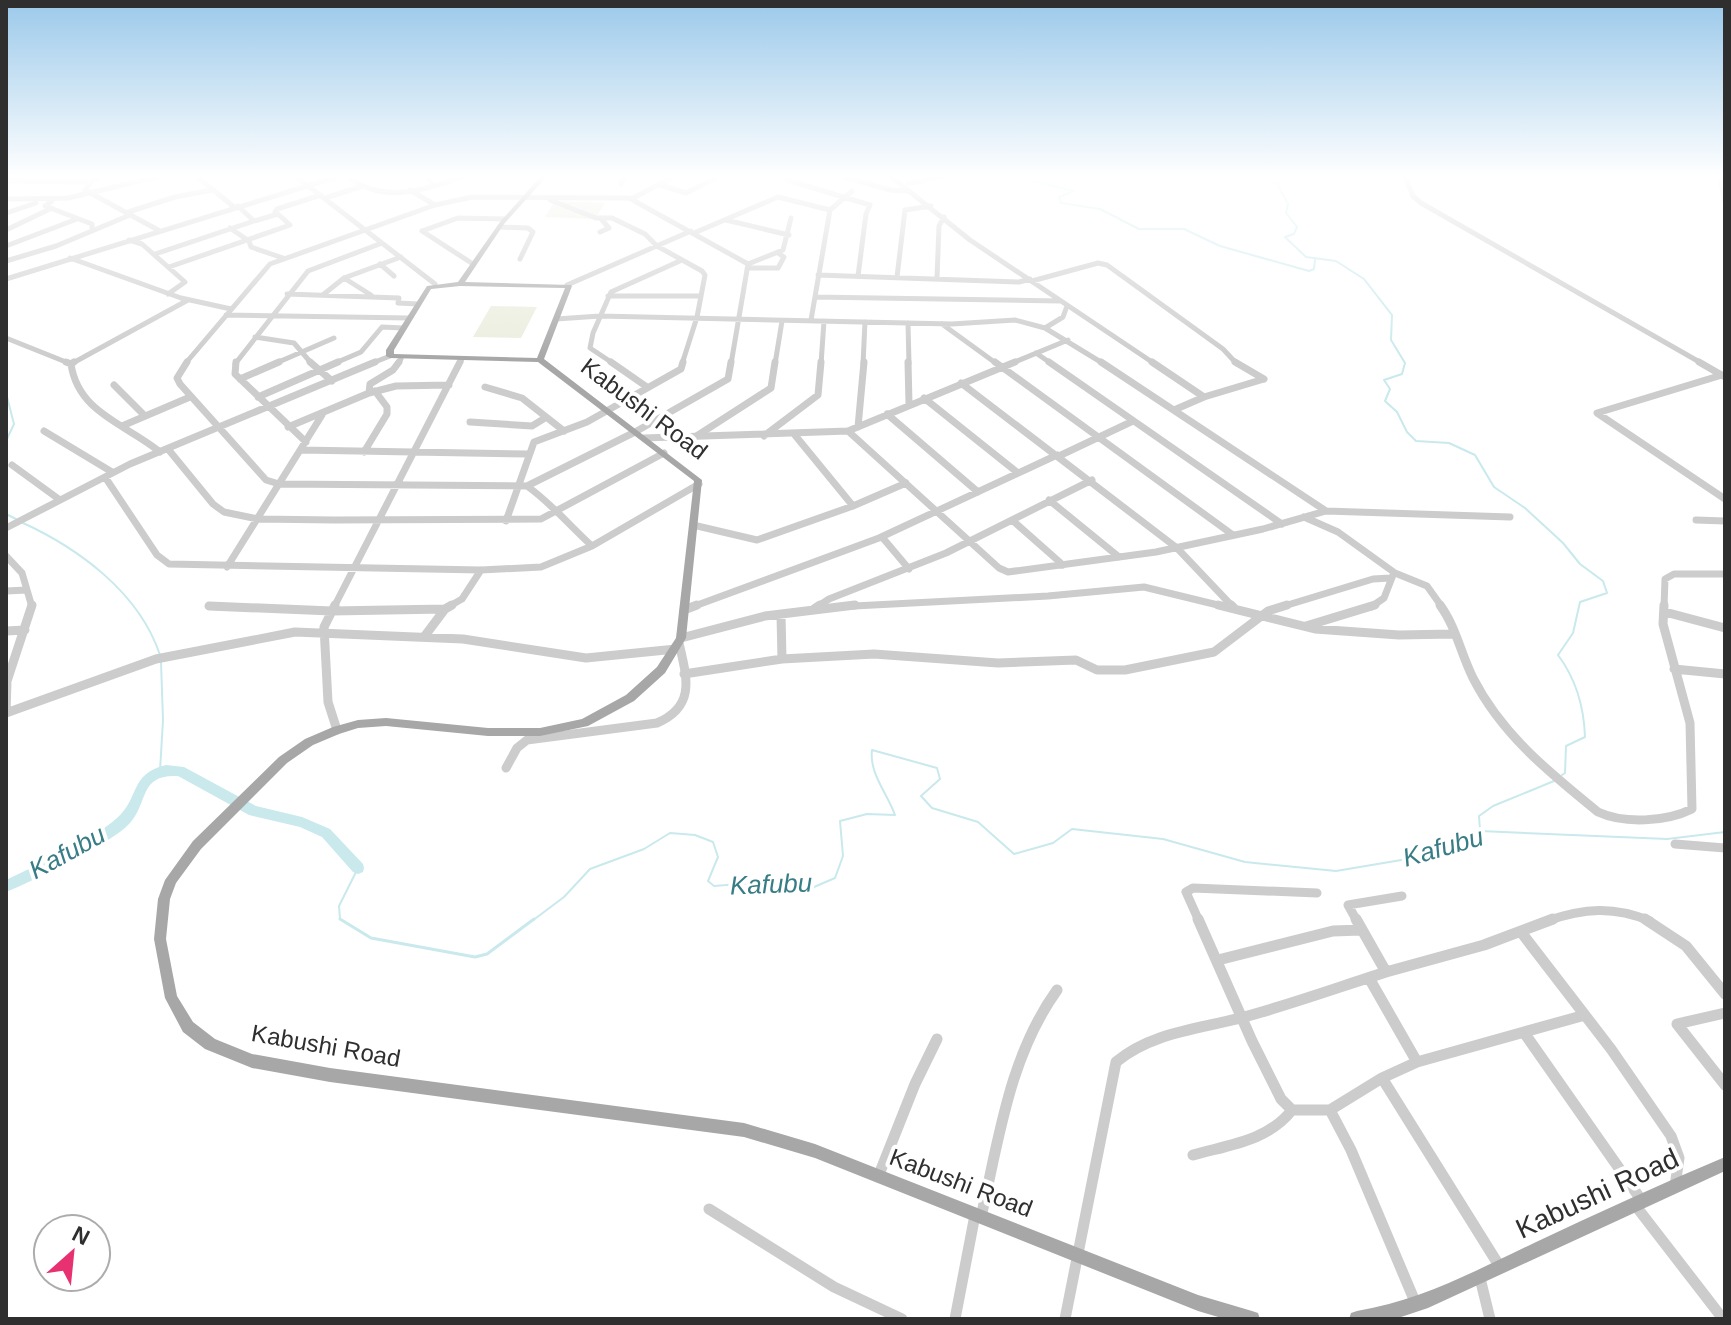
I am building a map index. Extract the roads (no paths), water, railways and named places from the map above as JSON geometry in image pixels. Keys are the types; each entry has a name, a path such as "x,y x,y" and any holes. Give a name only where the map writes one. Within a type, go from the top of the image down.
{"main road":[{"path":"460,284 492,237"},
{"path":"435,284 460,284 567,285 569,289 540,360 401,359 390,356 389,352 428,289 435,284"},
{"name":"Kabushi Road","path":"540,360 664,453 696,478 699,484 678,643 661,670 630,698 582,728 488,732 386,722 358,724 337,730 297,750 186,857 171,880 164,899 160,939 171,998 188,1027 210,1044 252,1061 330,1075 744,1130 815,1151 1198,1303 1252,1319"},
{"name":"Kabushi Road","path":"1357,1319 1376,1317 1416,1304 1480,1278 1725,1164"}],"street":[{"path":"6,246 30,237"},
{"path":"6,261 75,237"},
{"path":"6,279 135,237"},
{"path":"155,254 199,237"},
{"path":"243,237 251,247 284,258"},
{"path":"169,267 260,237"},
{"path":"344,237 284,258 265,269 179,371 177,378 190,397 263,477 279,484 522,487 544,498 555,513 592,546"},
{"path":"373,237 435,284"},
{"path":"431,237 473,264"},
{"path":"520,259 531,237"},
{"path":"506,521 522,487 534,442 607,411 681,369 697,317 704,273 657,246 648,237"},
{"path":"567,285 681,237"},
{"path":"701,237 749,266 778,268 784,257 778,253"},
{"path":"749,266 783,250 788,237"},
{"path":"811,320 825,237"},
{"path":"858,276 863,237"},
{"path":"897,277 902,237"},
{"path":"937,278 939,237"},
{"path":"966,237 1204,397"},
{"path":"1480,237 1723,376"},
{"path":"124,240 138,242 185,282 168,294"},
{"path":"306,442 240,379 234,370 235,364 308,271 382,243"},
{"path":"323,294 344,278 401,257"},
{"path":"70,258 168,294 231,309"},
{"path":"647,387 590,348 608,296 614,290 682,260"},
{"path":"818,275 1019,282 1098,263 1107,265 1223,349 1241,368 1264,379 1204,397 1174,410"},
{"path":"380,264 394,276"},
{"path":"522,487 635,432 726,381 749,266"},
{"path":"344,278 372,295"},
{"path":"287,294 372,295 399,298 398,303 418,304"},
{"path":"608,296 701,296"},
{"path":"815,297 1060,301"},
{"path":"71,364 189,299"},
{"path":"1045,328 1061,318 1067,306"},
{"path":"226,315 409,318"},
{"path":"556,319 697,317 908,323 1015,320 1045,328 1068,340 1326,511"},
{"path":"695,437 771,388 782,321"},
{"path":"764,436 818,395 824,321"},
{"path":"858,427 862,406 865,322"},
{"path":"908,323 909,404"},
{"path":"942,323 1233,535"},
{"path":"258,397 361,352 382,327 403,328"},
{"path":"255,337 293,342 332,381"},
{"path":"6,338 71,364"},
{"path":"240,379 334,338"},
{"path":"644,438 848,431 1068,340"},
{"path":"1036,353 1282,524"},
{"path":"6,528 108,475 390,356"},
{"path":"364,452 387,414 387,407 372,392 370,384 393,370 401,359"},
{"path":"337,730 328,702 326,642 322,633 462,359"},
{"path":"71,364 71,373 80,393 99,412 164,450 219,509 258,519 534,520 555,513 664,453"},
{"path":"1723,376 1597,413 1725,499"},
{"path":"961,383 1092,480 1177,548 1234,609"},
{"path":"114,385 145,416"},
{"path":"288,427 372,392 396,386 449,385"},
{"path":"485,387 522,398 564,431"},
{"path":"122,426 190,397"},
{"path":"924,398 1018,473"},
{"path":"887,414 978,492"},
{"path":"227,567 322,415"},
{"path":"470,422 528,426 545,418"},
{"path":"684,610 882,537 1133,421"},
{"path":"44,431 108,475 117,499 164,562 227,567 481,570 550,565 592,546 699,484"},
{"path":"848,431 1006,571 1177,548 1326,511 1510,517"},
{"path":"794,434 853,506"},
{"path":"301,450 529,454"},
{"path":"12,465 60,500"},
{"path":"813,610 829,599 909,569 970,541 1092,480"},
{"path":"693,525 757,540 853,506 906,483"},
{"path":"1049,500 1119,557"},
{"path":"1304,517 1338,532 1375,556 1392,576"},
{"path":"1012,520 1063,565"},
{"path":"1696,520 1725,521"},
{"path":"882,537 909,569"},
{"path":"6,555 22,573 32,599 32,608 7,681 6,713 160,658 287,633 473,640 586,658 678,643 717,626 813,610 969,598 1048,596 1141,587 1306,627 1352,633 1453,634"},
{"path":"424,637 445,609 462,599 481,570"},
{"path":"684,674 782,659 874,654 1018,663 1076,660 1097,670 1113,671 1163,665 1214,652 1261,616 1330,591 1392,576 1427,586 1446,613 1474,680 1533,760 1598,812 1609,817 1640,820 1690,811 1690,723 1663,624 1667,577 1687,573 1725,574"},
{"path":"1306,627 1344,614 1370,610 1384,597 1392,576"},
{"path":"6,591 27,590"},
{"path":"209,606 332,611 445,609"},
{"path":"1665,612 1725,628"},
{"path":"781,615 782,659"},
{"path":"6,631 25,630"},
{"path":"506,768 523,742 582,728 657,723 674,716 684,704 684,674 678,643"},
{"path":"1674,669 1725,674"},
{"path":"1675,844 1725,848"},
{"path":"1317,893 1188,889 1187,897 1281,1099 1292,1110 1330,1110 1382,1078 1417,1062 1585,1015"},
{"path":"1386,972 1348,905 1402,896"},
{"path":"1065,1319 1116,1062 1123,1054 1168,1036 1242,1017 1592,909 1626,912 1662,928 1700,961 1725,994"},
{"path":"1218,960 1333,931 1361,930"},
{"path":"1521,932 1585,1015 1678,1147 1675,1186"},
{"path":"1369,978 1417,1062"},
{"path":"955,1319 1011,1085 1044,1005 1057,990"},
{"path":"1725,1013 1677,1024 1725,1085"},
{"path":"1525,1034 1638,1203 1720,1316"},
{"path":"878,1177 915,1084 937,1039"},
{"path":"1382,1078 1500,1267"},
{"path":"1193,1155 1272,1130 1286,1121 1292,1110"},
{"path":"1330,1110 1351,1150 1416,1304"},
{"path":"709,1209 834,1287 902,1319"},
{"path":"1480,1278 1490,1319"}],"waterway":[{"path":"1201,237 1220,246 1309,271 1314,269 1315,260"},
{"path":"1286,237 1306,257 1336,261 1364,279 1392,315 1391,340 1405,363 1402,374 1384,380 1390,389 1385,401 1397,412 1407,432 1416,441 1449,443 1475,455 1494,487 1525,508 1563,543 1580,564 1603,581 1607,593 1580,602 1573,633 1558,655 1578,694 1585,737 1566,746 1565,773 1562,775"},
{"path":"6,393 14,424 6,441"},
{"path":"6,514 16,519"},
{"path":"21,522 64,545 122,592 150,632 160,655"},
{"path":"160,771 163,720 161,662"},
{"name":"Kafubu","path":"532,921 564,897 590,869 644,849 670,833 695,835 713,842 718,857 708,881 714,886 777,881 814,887 835,878 843,856 840,821 867,814 895,815 873,767 872,750 937,768 940,779 921,796 932,808 978,822 1014,854 1053,843 1072,829 1163,839 1245,862 1336,871 1431,855 1480,831 1667,839 1725,832"},
{"name":"Kafubu","path":"6,886 118,825 132,809 149,777 166,770 180,771 253,811 302,822 326,833 358,868"},
{"path":"1480,830 1479,816 1493,806 1554,781"},
{"name":"Kafubu","path":"340,919 339,906 358,868"},
{"name":"Kafubu","path":"340,919 371,938 475,957 487,954 534,919"}]}
